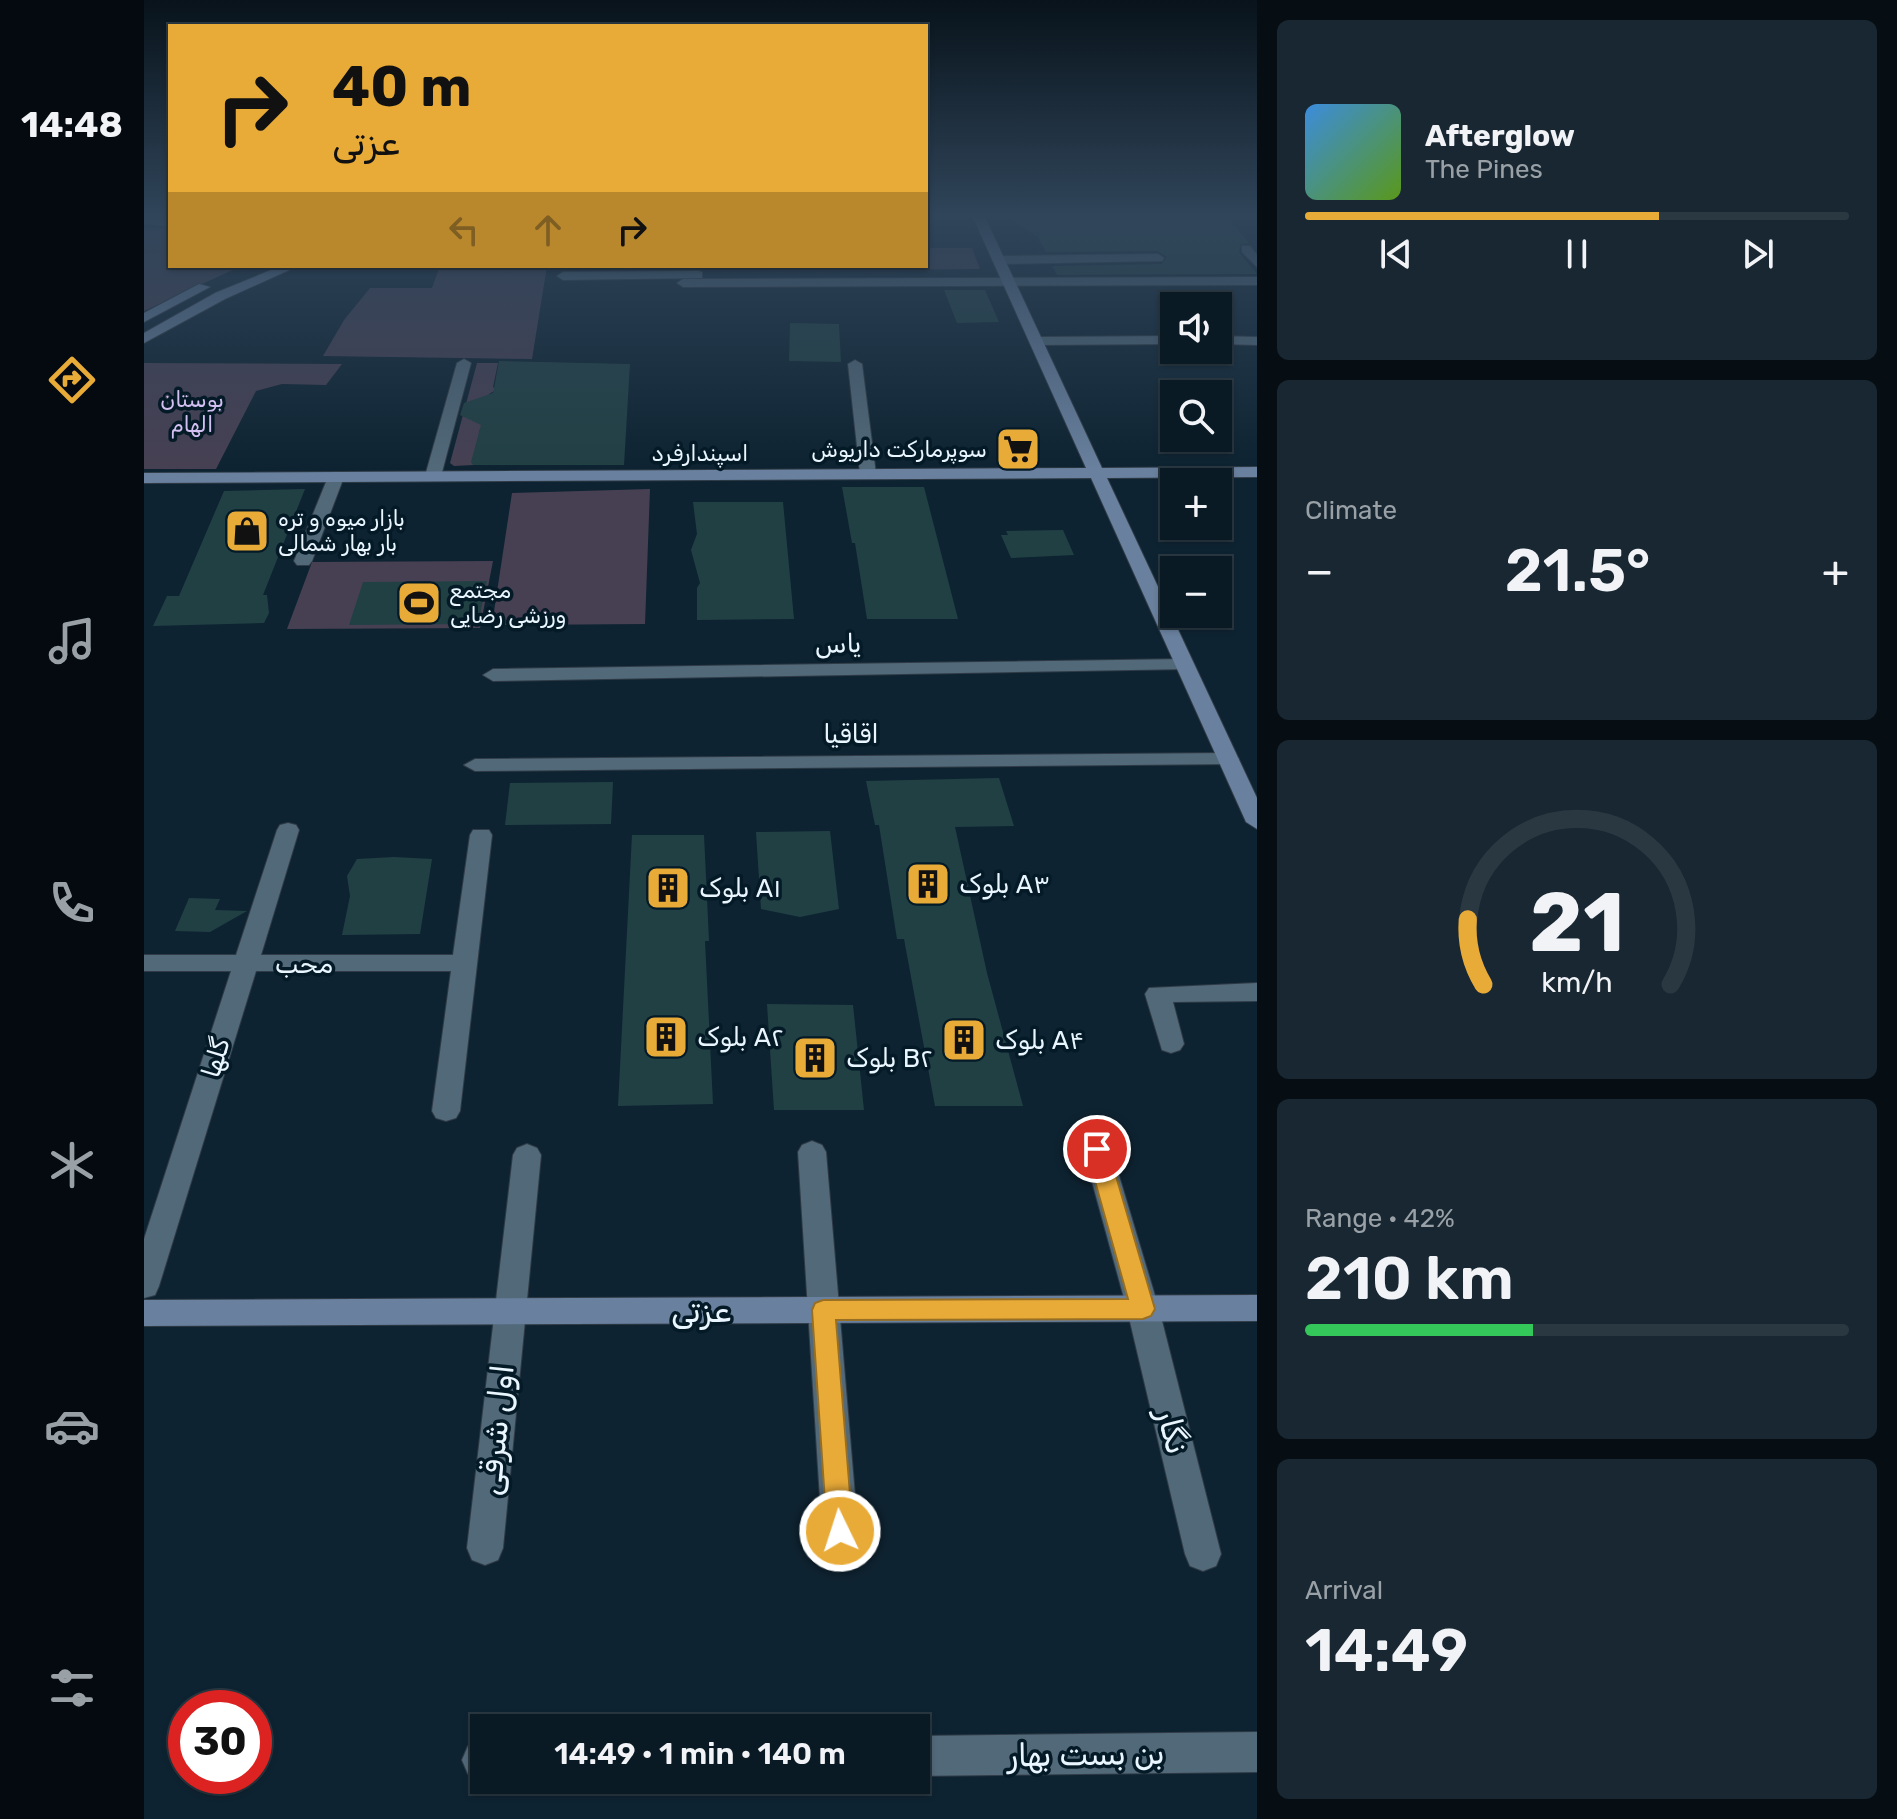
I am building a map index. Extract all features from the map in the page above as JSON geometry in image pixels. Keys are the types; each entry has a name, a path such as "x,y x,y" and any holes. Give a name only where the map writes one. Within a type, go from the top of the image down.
{"street":[{"path":"144,318 179,300"},
{"path":"144,339 213,300"},
{"path":"1017,300 1257,822"},
{"path":"1036,341 1160,340"},
{"path":"1232,340 1257,341"},
{"path":"433,476 464,363"},
{"path":"855,364 868,474"},
{"name":"اسپندارفرد","path":"144,478 1257,472"},
{"path":"303,561 336,477"},
{"name":"یاس","path":"493,675 1184,665"},
{"name":"اقاقیا","path":"475,765 1228,759"},
{"name":"گلها","path":"144,1286 155,1216 246,964 288,830"},
{"path":"446,1111 481,835"},
{"name":"محب","path":"144,963 465,963"},
{"path":"1171,1044 1158,994 1257,992"},
{"name":"نگار","path":"1097,1149 1143,1309 1203,1554"},
{"path":"812,1152 840,1531"},
{"name":"اول شرقی","path":"485,1548 527,1155"},
{"name":"عزتی","path":"144,1313 1257,1308"},
{"name":"بن بست بهار","path":"930,1756 1257,1752"}],"green space":[{"path":"144,300 168,300 144,311"},
{"path":"360,300 542,300 532,359 323,356 344,320"},
{"name":"بوستان الهام","path":"144,363 342,364 326,385 282,384 256,391 216,469 144,469"},
{"path":"477,363 498,363 493,387 498,389 489,394 482,423 484,429 480,429 473,465 454,466 450,463"},
{"path":"650,489 645,624 492,625 512,493"},
{"path":"493,561 480,628 287,629 312,562"}],"building":[{"path":"948,300 989,300 999,322 957,323"},
{"path":"790,323 839,324 841,362 789,361"},
{"path":"499,361 630,364 624,465 473,465 471,462 481,425 460,415 464,403 493,393"},
{"path":"842,487 924,487 958,619 867,619"},
{"path":"305,489 263,595 267,595 269,613 264,623 153,626 167,596 179,596 224,491"},
{"path":"693,502 783,502 794,619 697,620 697,588 700,583 691,550 697,534"},
{"path":"1063,530 1074,555 1011,558 1001,535 1008,535 1006,531"},
{"name":"مجتمع ورزشی رضایی","path":"487,581 478,624 349,625 363,582"},
{"path":"999,778 1014,826 955,827 987,973 1023,1106 935,1106 904,939 897,939 879,825 875,825 866,781"},
{"path":"613,782 611,824 505,825 510,783"},
{"path":"830,831 839,909 800,917 761,909 756,832"},
{"path":"632,835 704,835 709,941 705,941 713,1104 618,1106"},
{"path":"357,859 432,859 420,934 342,935 350,896 347,876"},
{"path":"189,898 220,899 215,910 247,911 210,932 175,931"},
{"name":"بلوک B۲","path":"767,1004 853,1005 864,1110 774,1110"}],"place":[{"name":"سوپرمارکت داریوش","path":"1018,449"},
{"name":"بازار میوه و تره بار بهار شمالی","path":"247,531"},
{"name":"مجتمع ورزشی رضایی","path":"419,603"},
{"name":"بلوک A۳","path":"928,884"},
{"name":"بلوک A۱","path":"668,888"},
{"name":"بلوک A۲","path":"666,1037"},
{"name":"بلوک A۴","path":"964,1040"},
{"name":"بلوک B۲","path":"815,1058"}],"route":[{"path":"840,1531 823,1310 1143,1309 1097,1149"}]}
